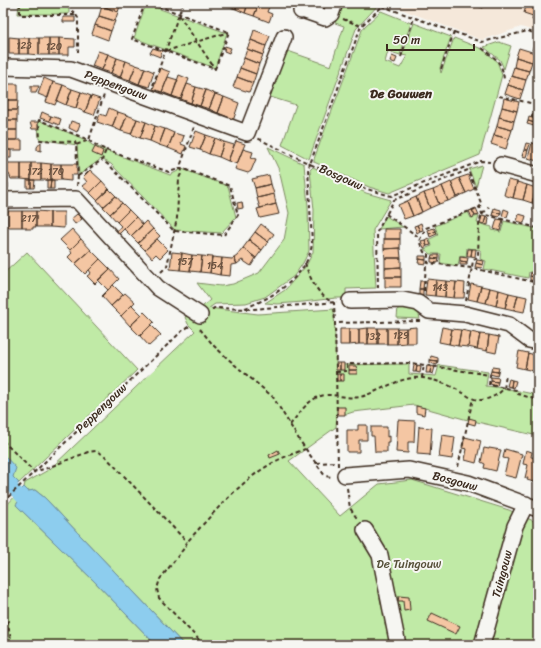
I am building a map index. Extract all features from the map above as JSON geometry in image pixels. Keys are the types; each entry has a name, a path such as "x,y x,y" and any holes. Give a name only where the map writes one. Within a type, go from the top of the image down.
{"street":[{"path":"301,11 302,10 325,18 333,9"},
{"path":"247,133 284,37"},
{"name":"Peppengouw","path":"3,67 70,69 247,133"},
{"path":"501,165 538,176"},
{"path":"3,200 76,199 158,288 197,318"},
{"path":"350,301 403,300 418,303 429,311 464,314 509,325 529,340 538,342"},
{"name":"Bosgouw","path":"338,476 409,470 468,483 532,506"},
{"name":"Tuingouw","path":"482,645 515,526 532,506"},
{"path":"365,530 380,555 393,624 400,644"}],"path":[{"path":"20,3 20,14 76,15"},
{"path":"65,3 78,18 78,52"},
{"path":"67,6 70,3"},
{"path":"145,3 132,39 215,69"},
{"path":"150,3 229,32"},
{"path":"149,97 183,3"},
{"name":"Bosgouw","path":"386,3 361,26 310,164 360,187 391,196 481,161 501,165"},
{"path":"382,6 482,42 528,31 538,35"},
{"path":"333,9 361,26"},
{"path":"179,14 215,69"},
{"path":"401,57 414,18"},
{"path":"165,51 229,32"},
{"path":"215,69 229,32"},
{"path":"441,69 454,32"},
{"path":"482,48 500,62 504,79"},
{"path":"89,140 108,83"},
{"path":"538,94 532,117 538,119 538,127"},
{"path":"499,96 535,104"},
{"path":"153,282 167,266 177,218 178,178 182,172 181,164 198,116"},
{"path":"76,199 78,176 75,142 40,140 39,120 89,140 106,150 169,172 182,168 230,186 238,215 224,234 174,231 110,166 102,160"},
{"path":"247,133 310,164"},
{"path":"76,145 89,140"},
{"path":"78,176 102,160 106,150"},
{"name":"Peppengouw","path":"243,309 260,303 286,286 296,276 311,252 312,243 308,169 310,164"},
{"path":"467,167 481,204 480,207 482,214"},
{"path":"378,301 376,232 394,200 468,170"},
{"path":"423,306 428,254 424,252 419,241 420,238 426,228 480,207"},
{"path":"464,314 473,261 478,256 479,225 482,214 489,207"},
{"path":"386,214 420,238"},
{"path":"482,214 538,228"},
{"path":"305,263 316,287 326,299 334,303 338,476 350,508 365,530"},
{"path":"428,264 472,268 538,282"},
{"name":"Peppengouw","path":"3,502 182,331 197,318 214,308 243,309 350,301"},
{"path":"197,318 214,346 273,397 305,449 325,476 338,476"},
{"path":"335,323 421,321"},
{"path":"336,372 347,371 347,364 424,364 490,375 489,385 516,390 518,394 538,400"},
{"path":"422,378 424,364"},
{"path":"290,425 312,400 318,396 327,395 354,398 370,394 407,379 422,378 437,381 479,400 492,397 504,388 506,376"},
{"path":"455,480 473,398"},
{"path":"3,441 34,472 88,452 96,451 104,455 187,542"},
{"path":"204,645 159,598 157,589 160,579 185,547 187,542 231,495 268,466 280,459 305,449"},
{"path":"316,463 337,462"},
{"path":"3,600 12,645"}],"shaded area":[{"path":"394,3 538,3 538,32 521,27 482,40 393,6"}],"green space":[{"path":"19,3 65,3 69,7 69,14 18,14"},
{"path":"343,3 380,3 356,29 309,159 282,145 296,105 267,96 285,50 331,66 344,26 335,23"},
{"path":"146,4 227,33 215,68 134,38"},
{"path":"381,11 411,23 400,55 388,51 385,62 400,68 407,56 402,55 414,23 451,37 440,68 441,73 454,38 482,49 497,61 502,75 480,155 389,193 369,187 314,162 362,30"},
{"path":"499,42 511,46 504,69 500,60 484,47"},
{"path":"38,120 86,140 92,145 170,175 182,169 228,186 236,217 221,233 175,230 111,164 101,159 79,175 77,145 39,139"},
{"name":"De Tuingouw","path":"268,147 304,164 308,206 309,251 294,276 265,297 246,303 215,304 209,308 258,314 334,309 336,365 409,364 409,374 436,376 439,365 488,372 486,386 538,395 538,436 464,419 414,405 347,414 337,413 336,427 289,461 340,516 379,484 412,480 509,510 538,523 538,645 184,645 45,498 35,490 28,491 24,487 25,483 50,469 195,331 188,324 185,317 197,306 202,307 210,300 197,283 221,286 233,284 259,273 284,240 289,213 279,170"},
{"path":"482,165 476,187 469,169"},
{"path":"313,167 366,193 391,200 373,230 376,288 346,289 346,298 277,304 265,303 285,290 306,266 313,252 314,210 310,170"},
{"path":"468,212 471,218 479,216 477,223 492,227 492,230 501,232 504,221 538,229 536,238 538,239 538,272 529,272 528,278 484,269 486,261 480,259 481,250 467,248 466,257 460,256 458,266 440,263 441,254 431,254 424,249 432,246 430,239 438,235 435,226"},
{"path":"386,216 403,227 379,229"},
{"path":"27,252 137,370 19,483 13,478 3,454 3,274"},
{"path":"412,306 418,310 420,319 397,318 398,307"},
{"path":"19,492 22,496 16,505 94,581 156,645 3,645 3,509"}],"water":[{"path":"3,454 16,468 13,477 19,483 13,487 9,483 3,486"},
{"path":"24,487 28,491 35,490 45,498 184,645 156,645 94,581 16,505 22,496 19,492"}],"building":[{"path":"104,3 121,3 118,12 102,6"},
{"path":"227,3 238,3 236,9 226,6"},
{"path":"238,3 248,3 245,13 236,9"},
{"path":"248,3 259,3 254,16 245,13"},
{"path":"259,3 270,4 267,12 272,14 269,22 254,16"},
{"path":"468,3 485,3 483,8"},
{"path":"516,3 538,3 538,22 532,20 533,16 524,13 526,6"},
{"path":"102,6 118,12 115,21 99,16"},
{"path":"99,16 115,21 111,31 95,25"},
{"path":"63,17 75,17 75,22 63,22"},
{"path":"95,25 111,31 108,40 92,34"},
{"path":"254,30 270,36 266,46 251,40"},
{"path":"9,37 19,38 19,54 9,54"},
{"path":"19,38 29,38 29,54 19,54"},
{"path":"29,38 39,38 39,55 29,54"},
{"path":"39,38 49,38 49,55 39,55"},
{"path":"49,38 59,38 59,55 49,55"},
{"path":"59,38 75,39 75,47 69,47 69,55 59,55"},
{"path":"251,40 266,46 263,55 247,49"},
{"path":"535,41 538,42 538,52 532,50"},
{"path":"225,46 231,48 229,53 224,51"},
{"path":"153,48 162,51 160,57 150,53"},
{"path":"519,48 535,53 532,62 516,57"},
{"path":"247,49 263,55 259,64 244,58"},
{"path":"98,51 108,54 102,70 92,66"},
{"path":"108,54 117,58 111,73 102,70"},
{"path":"392,56 397,58 395,63 390,61"},
{"path":"516,57 532,62 529,71 514,67"},
{"path":"117,58 126,61 120,77 111,73"},
{"path":"244,58 259,64 256,74 240,68"},
{"path":"126,61 136,65 130,80 120,77"},
{"path":"136,65 145,68 139,84 130,80"},
{"path":"514,67 529,71 526,80 511,76"},
{"path":"145,68 154,72 149,87 139,84"},
{"path":"160,68 170,72 162,92 153,89"},
{"path":"240,68 256,74 253,83 237,77"},
{"path":"179,75 189,79 181,99 172,96"},
{"path":"511,76 526,80 523,90 508,85"},
{"path":"168,77 178,80 172,96 162,92"},
{"path":"237,77 253,83 249,92 233,87"},
{"path":"44,78 53,82 48,98 38,94"},
{"path":"53,82 63,85 55,105 46,102"},
{"path":"3,84 18,84 18,100 3,100"},
{"path":"187,84 196,87 191,103 181,99"},
{"path":"63,85 72,89 66,105 57,101"},
{"path":"508,85 523,90 520,99 505,94"},
{"path":"31,86 39,86 36,93 31,93"},
{"path":"196,87 206,90 200,106 191,103"},
{"path":"72,89 81,92 76,108 66,105"},
{"path":"206,90 215,94 209,109 200,106"},
{"path":"81,92 91,96 85,112 76,108"},
{"path":"215,94 224,97 218,113 209,109"},
{"path":"91,96 100,99 94,115 85,112"},
{"path":"224,97 239,103 233,121 218,113"},
{"path":"504,98 519,102 517,111 502,107"},
{"path":"3,100 18,100 17,110 3,110"},
{"path":"502,107 517,111 514,121 499,117"},
{"path":"109,108 118,112 112,127 97,122 100,114 106,116"},
{"path":"3,110 17,110 17,120 3,120"},
{"path":"42,112 51,116 49,121 40,118"},
{"path":"118,112 127,115 121,131 112,127"},
{"path":"127,115 137,119 131,134 121,131"},
{"path":"51,116 61,119 59,125 49,121"},
{"path":"499,117 514,121 512,130 497,126"},
{"path":"529,117 536,119 535,123 528,121"},
{"path":"137,119 146,122 140,138 131,134"},
{"path":"3,120 17,120 17,130 3,130"},
{"path":"71,121 80,124 77,132 69,128"},
{"path":"528,121 535,123 534,126 527,124"},
{"path":"30,122 38,122 38,129 32,129"},
{"path":"146,122 155,126 150,141 140,138"},
{"path":"155,126 165,129 159,145 150,141"},
{"path":"497,126 512,130 509,139 494,135"},
{"path":"165,129 174,133 168,148 159,145"},
{"path":"3,130 17,130 17,140 3,140"},
{"path":"196,131 206,135 200,150 190,147"},
{"path":"174,133 184,136 181,144 186,146 183,154 168,148"},
{"path":"206,135 215,138 209,154 200,150"},
{"path":"494,135 509,139 506,149 491,144"},
{"path":"215,138 224,142 219,157 209,154"},
{"path":"3,140 22,140 22,150 3,150"},
{"path":"236,141 245,144 237,164 228,161"},
{"path":"41,142 41,151 37,150 37,147"},
{"path":"224,142 234,145 228,161 219,157"},
{"path":"526,143 530,144 528,150 524,150"},
{"path":"532,143 538,144 537,161 528,158"},
{"path":"95,147 103,151 101,157 92,153"},
{"path":"243,149 253,152 251,158 256,159 251,171 248,173 235,169"},
{"path":"7,150 11,150 11,158 7,158"},
{"path":"524,150 528,150 526,157 522,156"},
{"path":"5,163 21,163 21,179 11,179 9,174 5,173"},
{"path":"21,163 31,163 31,180 21,179"},
{"path":"31,163 41,163 41,180 31,180"},
{"path":"41,163 51,164 51,180 41,180"},
{"path":"51,164 61,164 61,180 51,180"},
{"path":"61,164 77,164 77,175 71,175 71,181 61,180"},
{"path":"90,170 102,181 90,193 82,186 87,182 83,177"},
{"path":"269,175 271,184 255,188 252,179"},
{"path":"468,175 474,189 466,193 459,178"},
{"path":"459,178 466,193 457,197 451,182"},
{"path":"27,180 31,180 31,188 27,188"},
{"path":"31,180 35,180 34,188 31,188"},
{"path":"47,180 51,180 50,189 47,189"},
{"path":"51,180 54,180 54,189 50,189"},
{"path":"508,180 517,182 513,198 504,195"},
{"path":"102,181 109,189 97,200 90,193"},
{"path":"451,182 457,197 448,201 442,186"},
{"path":"517,182 527,185 523,200 513,198"},
{"path":"3,183 8,183 8,188 3,188"},
{"path":"271,184 274,194 257,198 255,188"},
{"path":"527,185 536,188 532,203 523,200"},
{"path":"442,186 448,201 439,204 433,190"},
{"path":"536,188 538,188 538,205 532,203"},
{"path":"109,189 116,196 103,207 97,200"},
{"path":"433,190 439,204 430,208 424,193"},
{"path":"424,193 430,208 422,212 416,197"},
{"path":"274,194 276,204 260,208 257,198"},
{"path":"116,196 122,203 110,214 103,207"},
{"path":"416,197 422,212 413,216 407,201"},
{"path":"407,201 413,216 404,219 398,205"},
{"path":"242,202 243,208 238,209 237,203"},
{"path":"122,203 129,210 117,222 110,214"},
{"path":"276,204 279,214 260,218 257,209"},
{"path":"476,208 479,215 475,216 472,210"},
{"path":"494,208 501,210 501,213 493,212"},
{"path":"504,209 509,211 507,217 502,216"},
{"path":"129,210 136,217 118,235 116,232 121,226 117,222"},
{"path":"472,210 475,216 472,218 469,211"},
{"path":"8,211 22,211 22,227 8,227"},
{"path":"22,211 36,211 36,227 33,227 33,229 26,229 26,227 22,227"},
{"path":"36,211 50,212 50,227 36,227"},
{"path":"50,212 64,212 64,228 50,227"},
{"path":"493,212 501,213 499,217 492,215"},
{"path":"77,214 82,219 75,224 71,219"},
{"path":"519,214 526,216 524,223 517,221"},
{"path":"482,216 486,217 484,224 480,223"},
{"path":"136,217 143,225 131,236 124,229"},
{"path":"486,217 489,218 488,225 484,224"},
{"path":"497,219 503,220 500,231 494,229"},
{"path":"146,221 153,229 138,243 131,236"},
{"path":"421,223 423,230 420,231 417,225"},
{"path":"261,224 274,234 268,242 255,232"},
{"path":"417,225 420,231 417,233 414,226"},
{"path":"434,228 436,231 429,234 428,230"},
{"path":"72,229 81,239 70,250 60,240"},
{"path":"153,229 160,236 145,250 138,243"},
{"path":"384,229 400,229 400,239 384,239"},
{"path":"436,231 437,234 430,237 429,234"},
{"path":"255,232 268,242 262,250 249,240"},
{"path":"428,238 431,245 427,246 425,240"},
{"path":"81,239 91,250 75,264 68,257 72,253 70,250"},
{"path":"157,239 168,250 160,258 156,254 152,258 145,250"},
{"path":"384,239 400,239 400,248 384,249"},
{"path":"249,240 262,250 256,258 243,248"},
{"path":"425,240 427,246 424,248 421,241"},
{"path":"243,248 256,258 251,266 242,260 237,264 234,258"},
{"path":"400,248 401,258 385,258 384,249"},
{"path":"468,249 472,249 471,256 467,256"},
{"path":"472,249 476,249 475,257 471,256"},
{"path":"91,250 100,259 85,274 75,264"},
{"path":"172,252 182,253 180,270 170,269"},
{"path":"182,253 192,255 190,271 180,270"},
{"path":"192,255 202,256 200,272 190,271"},
{"path":"432,255 439,255 439,259 431,258"},
{"path":"202,256 212,257 210,273 200,272"},
{"path":"419,256 426,256 426,260 419,259"},
{"path":"212,257 222,258 220,275 210,273"},
{"path":"460,257 468,258 467,262 460,261"},
{"path":"222,258 234,258 237,264 231,265 230,276 220,275"},
{"path":"385,258 401,258 401,267 385,268"},
{"path":"431,258 439,259 438,263 431,262"},
{"path":"100,259 110,269 95,284 87,276 91,273 89,270"},
{"path":"419,259 426,260 426,264 418,263"},
{"path":"477,260 484,261 483,265 476,263"},
{"path":"460,261 467,262 467,265 460,265"},
{"path":"476,263 483,265 482,268 475,267"},
{"path":"401,267 401,277 385,277 385,268"},
{"path":"110,269 119,279 108,290 98,280"},
{"path":"531,272 538,274 538,278 530,276"},
{"path":"530,276 538,278 537,281 530,280"},
{"path":"385,277 401,277 401,287 385,287"},
{"path":"427,279 436,280 435,296 425,295"},
{"path":"436,280 446,281 445,297 435,296"},
{"path":"420,281 424,281 423,289 419,289"},
{"path":"446,281 456,282 454,298 445,297"},
{"path":"456,282 465,283 464,298 454,298"},
{"path":"471,284 481,286 477,301 468,299"},
{"path":"113,285 123,295 111,306 102,296"},
{"path":"481,286 490,288 486,303 477,301"},
{"path":"490,288 499,290 496,306 486,303"},
{"path":"419,289 423,289 423,296 419,295"},
{"path":"499,290 509,293 505,308 496,306"},
{"path":"125,293 135,302 121,316 111,306"},
{"path":"509,293 518,295 514,310 505,308"},
{"path":"518,295 527,297 524,312 514,310"},
{"path":"132,305 142,315 130,326 121,316"},
{"path":"144,312 154,322 140,336 130,326"},
{"path":"151,325 161,335 149,346 140,336"},
{"path":"416,327 416,343 406,343 406,328"},
{"path":"442,327 452,329 449,344 439,342"},
{"path":"368,328 368,344 359,344 359,329"},
{"path":"368,328 378,328 378,344 368,344"},
{"path":"378,328 387,328 387,344 378,344"},
{"path":"387,328 397,328 397,344 387,344"},
{"path":"397,328 406,328 406,343 397,344"},
{"path":"340,329 349,329 349,345 340,345"},
{"path":"349,329 359,329 359,344 349,345"},
{"path":"452,329 461,330 458,346 449,344"},
{"path":"461,330 471,332 468,347 458,346"},
{"path":"471,332 480,334 477,349 468,347"},
{"path":"480,334 489,335 487,351 477,349"},
{"path":"489,335 499,337 496,353 487,351"},
{"path":"519,351 528,353 525,369 516,367"},
{"path":"528,353 538,356 534,371 525,369"},
{"path":"431,356 438,358 438,361 430,360"},
{"path":"538,356 538,372 534,371"},
{"path":"430,360 438,361 437,365 430,363"},
{"path":"336,363 340,363 340,370 336,370"},
{"path":"340,363 344,363 344,370 340,370"},
{"path":"414,364 417,365 416,372 413,372"},
{"path":"417,365 421,366 420,373 416,372"},
{"path":"427,365 431,366 430,373 426,373"},
{"path":"349,366 356,366 357,370 349,370"},
{"path":"431,366 435,367 433,374 430,373"},
{"path":"492,367 499,368 498,372 491,371"},
{"path":"349,370 357,370 357,374 349,374"},
{"path":"491,371 498,372 497,376 490,374"},
{"path":"337,374 340,374 340,381 337,381"},
{"path":"340,374 344,374 344,381 340,381"},
{"path":"491,377 499,378 498,382 491,381"},
{"path":"509,379 512,380 511,387 507,386"},
{"path":"512,380 516,381 514,388 511,387"},
{"path":"491,381 498,382 497,386 490,384"},
{"path":"416,406 425,408 424,415 416,413"},
{"path":"337,407 345,407 345,415 337,415"},
{"path":"469,418 476,420 475,425 468,423"},
{"path":"398,420 415,421 414,442 408,442 408,453 396,452"},
{"path":"358,425 367,425 367,440 359,440 359,452 347,452 347,430 358,430"},
{"path":"419,426 432,428 430,456 417,454"},
{"path":"371,427 387,427 387,437 389,436 389,442 387,442 387,452 375,452 374,436 371,436"},
{"path":"442,435 455,437 452,459 439,457"},
{"path":"465,437 481,441 476,463 465,460 467,449 462,448"},
{"path":"484,448 501,450 496,471 484,468 485,464 481,462"},
{"path":"505,449 522,454 516,478 504,475 508,459 503,458"},
{"path":"278,450 280,454 270,458 269,455"},
{"path":"526,450 532,452 531,457 538,458 538,477 537,481 535,480 534,482 527,480 528,478 525,478 528,465 523,464"},
{"path":"399,596 409,597 410,610 404,611 403,601 398,601"},
{"path":"432,613 460,626 456,634 428,621"}],"waterway":[{"path":"3,478 32,508"}],"district":[{"name":"De Gouwen","path":"401,93"}]}
